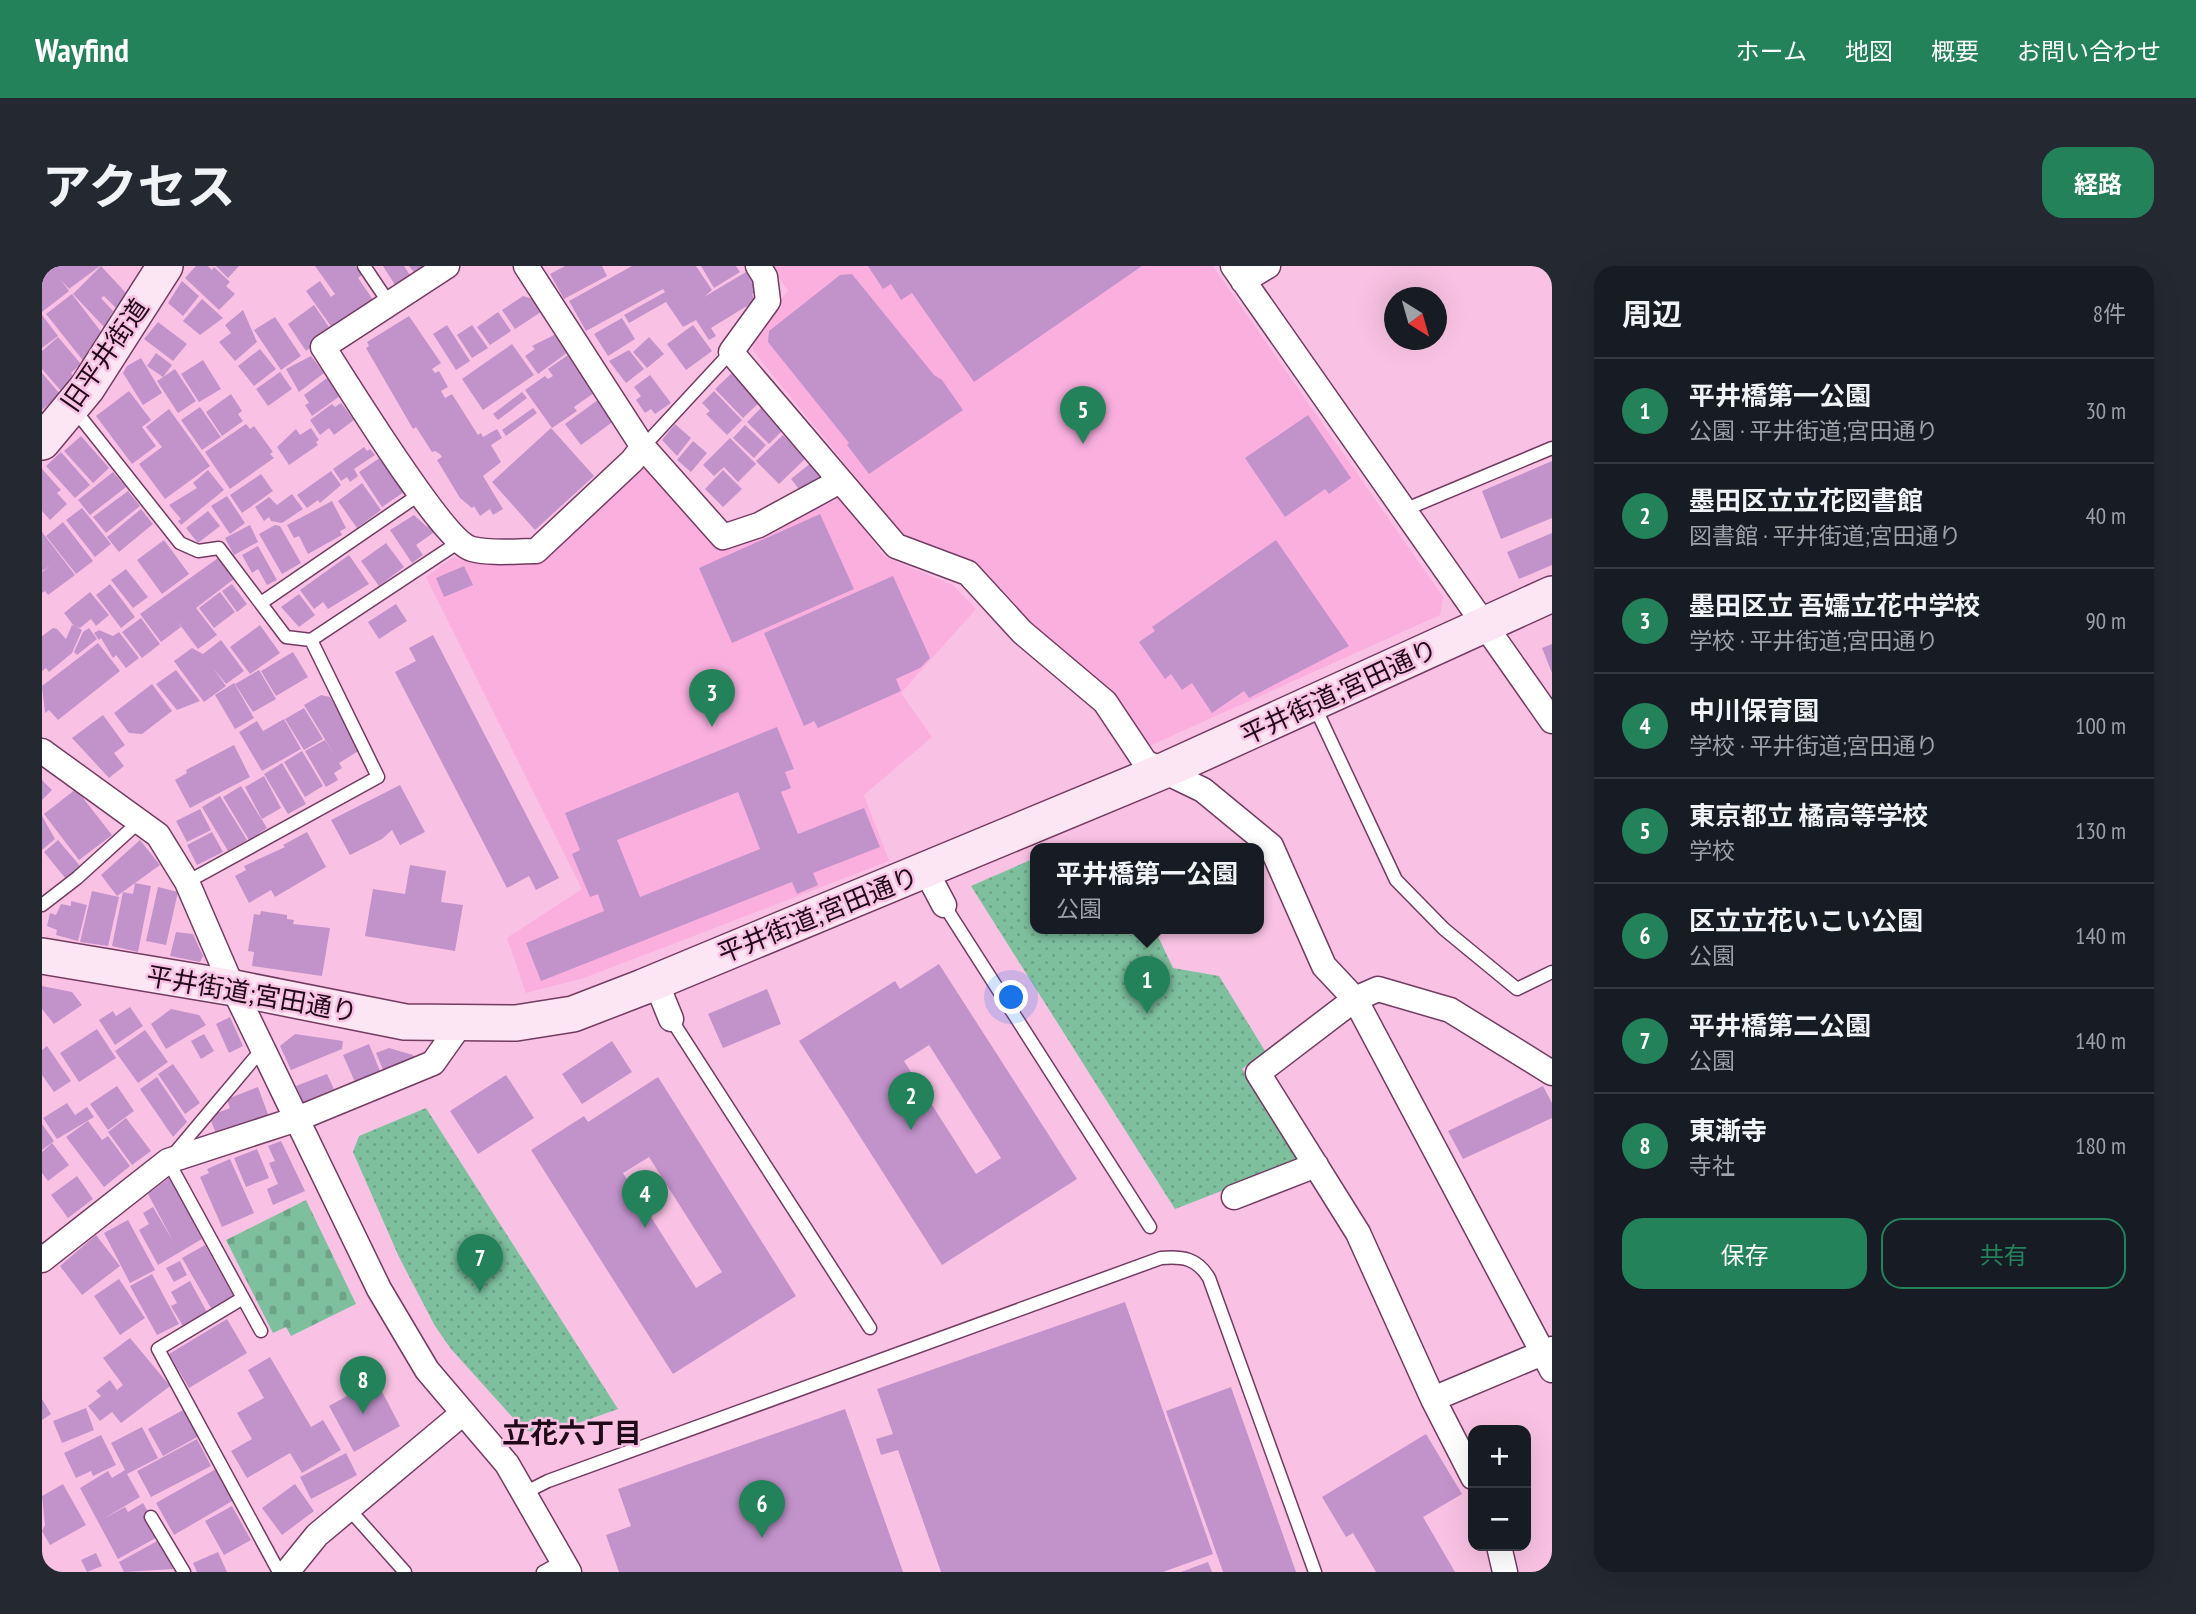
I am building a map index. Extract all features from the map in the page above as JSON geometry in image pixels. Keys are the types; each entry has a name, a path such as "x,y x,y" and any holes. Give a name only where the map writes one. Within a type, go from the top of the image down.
{"street":[{"name":"旧平井街道","path":"42,442 87,388 165,266"},
{"path":"447,266 323,347 421,494 459,542 471,550 536,551 632,461 643,447"},
{"path":"526,266 643,447 723,537 759,525 840,481"},
{"path":"758,266 765,277 768,301 731,352 896,546 958,566 968,573 1022,632 1105,702 1145,762 1203,790 1270,846 1324,965 1355,999 1549,1357 1433,1399"},
{"path":"1268,266 1238,274 1552,721"},
{"name":"平井街道;宮田通り","path":"42,956 234,988 405,1022 460,1025 516,1023 573,1014 926,871 1163,771 1552,594"},
{"path":"42,751 142,820 158,835 187,882 234,988 405,1338 427,1370 508,1464 558,1568"},
{"path":"926,871 944,905"},
{"path":"656,982 671,1019"},
{"path":"1468,1467 1433,1399 1358,1233 1258,1073 1355,999 1378,989 1450,1010 1552,1073"},
{"path":"42,1260 168,1161 297,1119 433,1063 460,1025"},
{"path":"1234,1197 1316,1166"},
{"path":"287,1572 317,1535 463,1413"},
{"path":"1500,1551 1505,1572"}],"lane":[{"path":"364,266 389,303"},
{"path":"643,447 731,352"},
{"path":"72,406 180,543 198,551 219,548 286,637 311,640 459,542"},
{"path":"1404,510 1552,448"},
{"path":"261,603 421,494"},
{"path":"187,882 378,777 311,640"},
{"path":"1314,704 1396,880 1444,929 1517,989 1552,972"},
{"path":"42,905 142,820"},
{"path":"944,905 1150,1227"},
{"path":"671,1019 870,1328"},
{"path":"261,1331 168,1161 263,1048"},
{"path":"524,1493 548,1481 1135,1267 1161,1258 1178,1256 1202,1266 1209,1278 1315,1572"},
{"path":"243,1298 158,1349 279,1572"},
{"path":"348,1508 405,1572"},
{"path":"151,1517 184,1572"}],"shaded area":[{"path":"771,266 1213,266 1443,597 1440,615 1147,747 969,560 904,536 753,351 752,337 788,291"},
{"path":"649,469 720,547 731,549 838,496 885,557 953,585 976,609 901,693 932,737 864,795 889,861 584,978 526,993 507,938 582,889 426,577 452,558 541,562 636,470"}],"green space":[{"path":"1030,860 1030,934 1157,934 1173,968 1219,976 1265,1051 1242,1069 1304,1159 1175,1209 971,886"},
{"path":"426,1108 618,1409 545,1435 524,1430 451,1349 435,1326 399,1257 353,1152 359,1136"},
{"path":"306,1200 356,1304 291,1336 286,1327 273,1333 226,1240"}],"building":[{"path":"42,266 100,266 69,289 61,280 69,291 42,312"},
{"path":"101,266 126,293 117,309 104,296 101,298 113,311 104,327 73,294"},
{"path":"196,266 208,266 212,270 214,267 230,282 226,286 235,294 219,310 185,278"},
{"path":"216,266 239,266 228,278"},
{"path":"315,266 355,266 362,275 358,278 376,304 335,332 306,291 320,281 331,297 335,294"},
{"path":"383,266 404,266 410,275 395,285"},
{"path":"409,266 429,266 417,276"},
{"path":"565,266 602,266 607,276 564,299 550,274"},
{"path":"632,266 696,266 712,290 704,297 746,272 758,291 752,294 755,301 711,328 716,336 709,340 696,320 683,327 666,302 629,323 624,315 665,292 663,289 586,331 569,301"},
{"path":"701,266 736,266 740,272 714,288"},
{"path":"868,266 1142,266 974,382 912,293 901,300 891,284 883,289"},
{"path":"852,274 934,375 942,380 963,410 869,474 847,445 849,443 768,342 769,331 840,275"},
{"path":"182,281 199,296 183,316 168,303"},
{"path":"72,294 102,333 85,363 46,314"},
{"path":"523,296 533,299 541,312 515,329 502,310"},
{"path":"202,299 223,318 200,335 183,321"},
{"path":"314,305 333,333 306,351 288,324"},
{"path":"243,310 257,342 235,361 219,342 231,333 225,325"},
{"path":"498,312 511,331 490,345 477,327"},
{"path":"42,315 58,336 42,348"},
{"path":"409,316 441,363 432,369 435,373 439,371 448,387 441,391 445,398 452,394 478,435 481,433 483,437 497,429 502,438 491,445 501,462 483,476 503,509 493,515 490,509 480,516 474,506 472,508 460,498 437,460 442,457 435,451 432,452 416,427 413,429 366,348 369,346 367,342"},
{"path":"275,317 301,356 281,370 254,330"},
{"path":"622,318 635,339 608,356 594,334"},
{"path":"158,322 187,344 173,361 144,339"},
{"path":"447,325 470,361 456,370 433,334"},
{"path":"472,325 488,348 472,358 457,335"},
{"path":"693,325 712,351 686,370 667,344"},
{"path":"560,332 568,352 538,374 525,356 535,349 532,346"},
{"path":"58,337 81,364 71,373 76,379 61,391 42,369 42,351"},
{"path":"649,337 664,354 647,368 633,352"},
{"path":"512,344 534,375 483,410 462,379"},
{"path":"260,349 276,369 254,386 238,366"},
{"path":"575,350 601,388 574,407 577,411 552,428 525,390 545,376 548,379 553,376 548,369"},
{"path":"629,350 644,369 626,383 609,361"},
{"path":"156,353 172,365 163,377 147,366"},
{"path":"311,356 324,373 299,392 286,369"},
{"path":"141,358 162,393 143,405 123,373 127,366"},
{"path":"203,360 221,389 199,402 181,374"},
{"path":"175,369 196,401 178,413 157,381"},
{"path":"735,370 763,399 743,418 715,389"},
{"path":"280,372 292,389 268,406 256,389"},
{"path":"42,373 60,394 42,410"},
{"path":"650,375 671,403 655,414 651,409 645,413 636,400 641,396 634,387"},
{"path":"327,378 340,396 312,416 305,405 309,403 304,395"},
{"path":"129,391 151,420 142,427 156,446 132,464 96,416"},
{"path":"714,391 742,420 727,435 706,414 710,411 702,403"},
{"path":"522,392 527,398 498,420 493,414"},
{"path":"231,394 242,411 238,414 243,421 222,436 206,412"},
{"path":"606,394 622,415 581,445 565,424"},
{"path":"341,403 354,420 334,435 329,428 320,435 310,420 332,404 335,407"},
{"path":"764,405 786,427 769,444 747,422"},
{"path":"200,407 221,437 202,450 181,420"},
{"path":"533,408 537,413 506,436 502,430"},
{"path":"169,409 210,466 165,499 139,464 162,447 146,427"},
{"path":"1308,415 1351,478 1329,494 1325,489 1285,517 1245,458"},
{"path":"246,424 250,429 254,426 273,452 270,454 274,458 230,489 205,452"},
{"path":"675,424 691,438 677,456 662,440"},
{"path":"745,425 766,445 754,458 733,438"},
{"path":"311,428 319,440 316,442 318,445 289,465 277,447 296,429 300,435"},
{"path":"551,428 594,476 535,530 492,482"},
{"path":"783,435 806,458 779,484 756,461"},
{"path":"81,436 109,468 93,483 64,451"},
{"path":"730,438 756,464 738,482 724,467 714,476 703,465"},
{"path":"693,441 707,453 691,472 677,460"},
{"path":"364,447 375,455 354,469 358,476 350,482 347,477 341,481 333,469"},
{"path":"61,452 90,485 75,498 46,466"},
{"path":"384,455 407,490 382,507 359,472"},
{"path":"1552,461 1552,518 1501,539 1482,491"},
{"path":"812,462 823,477 802,493 791,479"},
{"path":"42,469 61,490 57,493 67,504 50,520 42,511"},
{"path":"208,470 224,490 181,525 178,521 181,519 169,505 197,488 193,483"},
{"path":"723,470 742,489 723,507 705,489"},
{"path":"331,471 341,485 320,503 318,500 307,508 297,495"},
{"path":"113,472 126,487 90,515 78,500"},
{"path":"261,474 273,491 242,513 230,495"},
{"path":"362,483 381,510 357,528 338,501"},
{"path":"128,491 140,506 106,533 93,517"},
{"path":"292,494 303,509 282,523 271,521 269,517 264,521 255,507 269,497 277,505"},
{"path":"227,496 245,523 230,534 211,506"},
{"path":"332,501 346,528 340,531 342,535 308,554 299,536 294,538 287,525"},
{"path":"82,508 111,544 95,557 66,520"},
{"path":"141,509 153,524 119,552 107,537"},
{"path":"208,511 220,526 198,543 186,528"},
{"path":"820,514 854,589 732,643 699,568"},
{"path":"414,515 427,527 431,524 436,531 416,545 423,555 412,563 390,530"},
{"path":"63,522 93,561 76,574 46,536"},
{"path":"250,525 258,542 234,555 225,538"},
{"path":"275,525 280,526 301,563 282,574 259,534"},
{"path":"42,532 75,575 48,595 45,591 42,593 42,572 50,566 42,571"},
{"path":"1552,533 1552,565 1519,579 1507,552"},
{"path":"164,540 189,574 162,594 137,560"},
{"path":"1276,540 1349,646 1249,698 1244,691 1212,713 1192,683 1182,690 1171,674 1165,679 1139,642 1155,631 1152,627"},
{"path":"386,543 404,567 379,586 361,561"},
{"path":"258,546 277,580 267,585 258,569 252,573 242,555"},
{"path":"349,555 369,584 328,609 323,602 314,609 300,590"},
{"path":"218,558 234,579 196,608 217,635 198,649 177,621 181,627 161,642 140,614"},
{"path":"464,566 473,585 444,597 436,578"},
{"path":"126,569 148,597 133,608 111,580"},
{"path":"893,576 930,658 920,668 896,679 901,691 818,728 814,721 804,726 764,633"},
{"path":"110,584 135,617 121,628 96,595"},
{"path":"232,584 247,604 237,612 222,591"},
{"path":"90,592 109,615 96,626 91,619 80,628 75,626 82,630 72,653 49,672 46,668 42,671 42,636 53,628 66,639 72,625 74,626 64,613"},
{"path":"220,592 235,612 214,628 199,608"},
{"path":"299,594 315,615 299,627 281,607"},
{"path":"396,604 407,621 379,639 368,622"},
{"path":"141,618 160,644 142,658 122,632"},
{"path":"260,625 280,653 250,674 230,647"},
{"path":"89,628 97,639 77,655 74,652 83,632"},
{"path":"99,630 113,636 119,632 139,658 126,668 116,655 113,658 101,638 99,640 94,633"},
{"path":"433,635 559,878 536,890 529,876 507,888 395,672 416,661 409,648"},
{"path":"221,640 244,671 226,684 213,668 226,686 204,702 174,661 192,648 203,654"},
{"path":"98,643 120,671 58,720 49,710 45,713 42,686"},
{"path":"1552,644 1552,673 1542,648"},
{"path":"293,652 308,677 276,696 261,671"},
{"path":"176,670 200,701 177,710 156,684"},
{"path":"259,670 276,699 253,712 235,684"},
{"path":"234,683 254,718 235,729 215,695"},
{"path":"152,684 172,711 142,734 129,733 114,713"},
{"path":"321,695 330,697 360,750 339,763 342,768 334,773 338,780 326,787 305,751 325,740 337,759 304,705"},
{"path":"304,708 323,739 304,750 285,719"},
{"path":"103,715 125,745 114,753 124,766 109,778 72,738"},
{"path":"284,719 301,749 262,771 239,732 257,721 263,731"},
{"path":"777,727 794,769 785,772 791,788 781,792 798,834 864,808 880,847 813,873 818,885 797,894 792,882 541,981 526,943 604,911 598,894 590,897 572,854 580,850 565,813","holes":["738,792 760,849 640,897 617,840"]},
{"path":"234,745 250,777 190,808 175,780 187,773 186,770"},
{"path":"302,751 323,786 305,797 284,762"},
{"path":"282,763 306,804 288,814 264,774"},
{"path":"264,776 281,808 262,819 245,787"},
{"path":"42,780 52,790 42,800"},
{"path":"400,785 425,832 400,845 392,830 382,839 350,855 331,820"},
{"path":"241,786 267,828 249,840 223,797"},
{"path":"76,789 112,835 79,860 44,814"},
{"path":"220,796 247,840 228,851 202,807"},
{"path":"200,809 211,830 187,842 176,821"},
{"path":"42,816 55,839 42,850"},
{"path":"212,832 223,852 197,865 187,845"},
{"path":"307,832 326,867 275,897 271,890 249,903 235,876 246,870 244,866 285,847 283,845"},
{"path":"58,840 80,866 66,879 44,852"},
{"path":"140,840 160,865 117,896 101,875"},
{"path":"410,865 446,871 441,902 463,905 455,951 365,936 373,889 405,894"},
{"path":"135,883 151,886 138,952 112,946 123,892 133,894"},
{"path":"158,887 178,892 166,945 146,941"},
{"path":"92,891 119,897 108,946 80,942"},
{"path":"71,901 87,905 78,941 56,935 57,930 47,926 50,913 56,915 61,904 71,906"},
{"path":"261,911 287,915 287,919 294,920 293,924 330,928 322,976 252,966 254,952 248,951 254,914 260,915"},
{"path":"176,932 193,934 203,956 200,962 170,956"},
{"path":"939,964 1077,1179 942,1265 799,1041 895,981 900,989","holes":["929,1045 1001,1158 976,1174 904,1061"]},
{"path":"42,986 72,992 82,1005 54,1024 42,1009"},
{"path":"767,989 781,1024 723,1048 708,1014"},
{"path":"130,1007 143,1026 115,1045 99,1020 113,1011 116,1016"},
{"path":"171,1009 199,1015 206,1025 166,1049 151,1024"},
{"path":"230,1017 243,1046 229,1053 216,1024"},
{"path":"97,1029 116,1058 79,1082 60,1053"},
{"path":"145,1030 168,1062 138,1083 115,1051"},
{"path":"204,1034 214,1051 201,1059 191,1041"},
{"path":"295,1034 343,1041 342,1049 291,1070 280,1046"},
{"path":"612,1041 632,1072 582,1104 562,1074"},
{"path":"369,1044 380,1071 355,1082 343,1055"},
{"path":"47,1046 71,1081 54,1092 42,1075 42,1050"},
{"path":"389,1048 413,1055 415,1059 384,1072 376,1053"},
{"path":"173,1064 200,1103 185,1114 158,1074"},
{"path":"327,1074 334,1089 303,1102 296,1086"},
{"path":"506,1075 534,1118 478,1154 450,1111"},
{"path":"157,1077 187,1122 173,1137 140,1089"},
{"path":"658,1077 796,1296 673,1374 531,1150 584,1116 588,1122","holes":["649,1157 722,1272 696,1288 623,1173"]},
{"path":"117,1086 134,1111 108,1130 90,1104"},
{"path":"1543,1086 1552,1103 1552,1118 1463,1159 1448,1131"},
{"path":"258,1087 269,1117 217,1136 209,1116 230,1108 227,1099"},
{"path":"67,1103 75,1115 87,1107 94,1117 57,1139 43,1118"},
{"path":"126,1118 151,1151 132,1165 108,1132"},
{"path":"88,1121 102,1140 108,1136 130,1166 104,1187 66,1137"},
{"path":"42,1124 54,1141 42,1150"},
{"path":"281,1141 305,1191 273,1205 267,1189 278,1184 269,1163 275,1161 268,1146"},
{"path":"52,1143 69,1165 48,1181 42,1173 42,1152"},
{"path":"257,1149 269,1178 246,1187 234,1158"},
{"path":"230,1159 254,1213 222,1227 200,1177 209,1173 207,1169"},
{"path":"77,1176 93,1199 68,1218 51,1195"},
{"path":"170,1177 202,1239 158,1265 139,1230 149,1224 143,1213 153,1207 173,1241 148,1194"},
{"path":"128,1220 155,1270 130,1283 104,1233"},
{"path":"96,1235 120,1266 82,1295 60,1266"},
{"path":"205,1245 234,1297 212,1310 182,1258"},
{"path":"180,1261 187,1275 174,1282 166,1268"},
{"path":"152,1274 179,1324 157,1335 130,1286"},
{"path":"119,1279 145,1318 120,1335 94,1296"},
{"path":"190,1281 208,1314 184,1328 171,1306 177,1303 171,1292"},
{"path":"1125,1302 1213,1554 1163,1572 941,1572 898,1450 881,1455 876,1439 893,1434 877,1389"},
{"path":"227,1319 247,1353 189,1388 169,1354"},
{"path":"130,1338 170,1386 121,1423 112,1412 100,1421 88,1406 101,1396 96,1391 110,1380 117,1390 123,1385 103,1358"},
{"path":"270,1357 311,1427 323,1420 341,1450 302,1473 290,1453 247,1478 231,1451 252,1439 237,1413 264,1398 248,1370"},
{"path":"376,1380 400,1426 354,1452 329,1406"},
{"path":"1231,1387 1296,1572 1223,1572 1166,1411"},
{"path":"42,1399 51,1414 42,1420"},
{"path":"86,1408 94,1430 62,1443 53,1421"},
{"path":"185,1409 199,1436 163,1456 148,1429"},
{"path":"845,1409 903,1572 619,1572 606,1535 631,1526 618,1489"},
{"path":"142,1427 158,1458 127,1474 140,1497 103,1519 125,1507 128,1512 143,1503 161,1535 118,1559 80,1488 108,1471 112,1478 125,1470 111,1443"},
{"path":"1426,1434 1462,1494 1423,1517 1455,1572 1376,1572 1353,1533 1346,1537 1322,1497"},
{"path":"101,1435 116,1465 93,1476 91,1471 76,1478 64,1453"},
{"path":"197,1439 211,1466 151,1497 137,1471"},
{"path":"346,1453 357,1475 311,1499 300,1477"},
{"path":"216,1469 234,1500 174,1535 156,1503"},
{"path":"63,1484 86,1525 50,1545 42,1531 45,1525 42,1496"},
{"path":"295,1484 314,1511 282,1535 262,1508"},
{"path":"232,1506 251,1540 224,1555 205,1521"},
{"path":"159,1540 174,1569 124,1572 119,1562"},
{"path":"218,1552 227,1572 197,1572 193,1563"},
{"path":"96,1553 102,1566 87,1572 81,1560"},
{"path":"1208,1562 1212,1572 1181,1572"}],"place":[{"name":"東京都立 橘高等学校","path":"1083,444"},
{"name":"墨田区立 吾嬬立花中学校","path":"712,727"},
{"name":"平井橋第一公園","path":"1147,1014"},
{"name":"墨田区立立花図書館","path":"911,1130"},
{"name":"中川保育園","path":"645,1228"},
{"name":"平井橋第二公園","path":"480,1292"},
{"name":"東漸寺","path":"363,1414"},
{"name":"区立立花いこい公園","path":"762,1538"}],"district":[{"name":"立花六丁目","path":"572,1433"}]}
